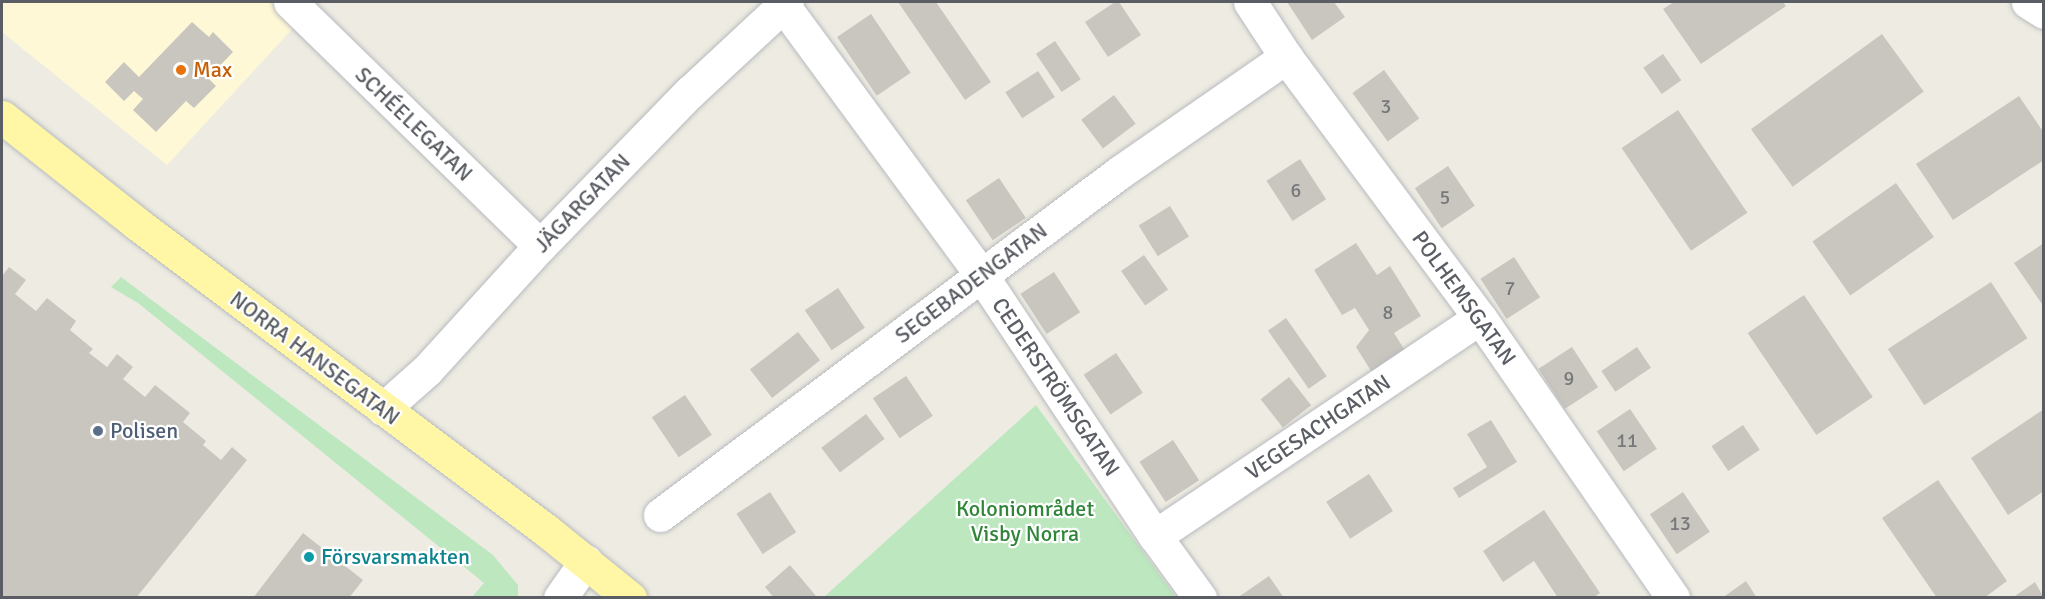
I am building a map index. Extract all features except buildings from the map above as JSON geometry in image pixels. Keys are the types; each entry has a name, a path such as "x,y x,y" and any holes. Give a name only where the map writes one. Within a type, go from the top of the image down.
{"main road":[{"name":"NORRA HANSEGATAN","path":"2,117 136,223 586,561 630,597"}],"street":[{"name":"SCHÉELEGATAN","path":"290,2 540,246"},
{"name":"POLHEMSGATAN","path":"1250,2 1286,57 1480,318 1666,595"},
{"path":"2028,2 2043,12"},
{"name":"JÄGARGATAN","path":"383,409 427,370 540,246 690,92 785,3"},
{"name":"CEDERSTRÖMSGATAN","path":"785,3 982,276 1155,536 1200,597"},
{"name":"SEGEBADENGATAN","path":"660,515 1120,172 1286,57"},
{"name":"VEGESACHGATAN","path":"1155,536 1480,318"},
{"path":"560,597 586,561"}],"shaded area":[{"path":"2,2 317,2 167,165 2,32"}],"green space":[{"path":"121,277 493,555 518,585 518,597 472,597 484,583 138,303 111,287"},
{"name":"Koloniområdet Visby Norra","path":"1036,405 1176,597 824,597"}],"place":[{"name":"Max","path":"181,70"},
{"name":"Polisen","path":"98,431"},
{"name":"Försvarsmakten","path":"309,557"}]}
